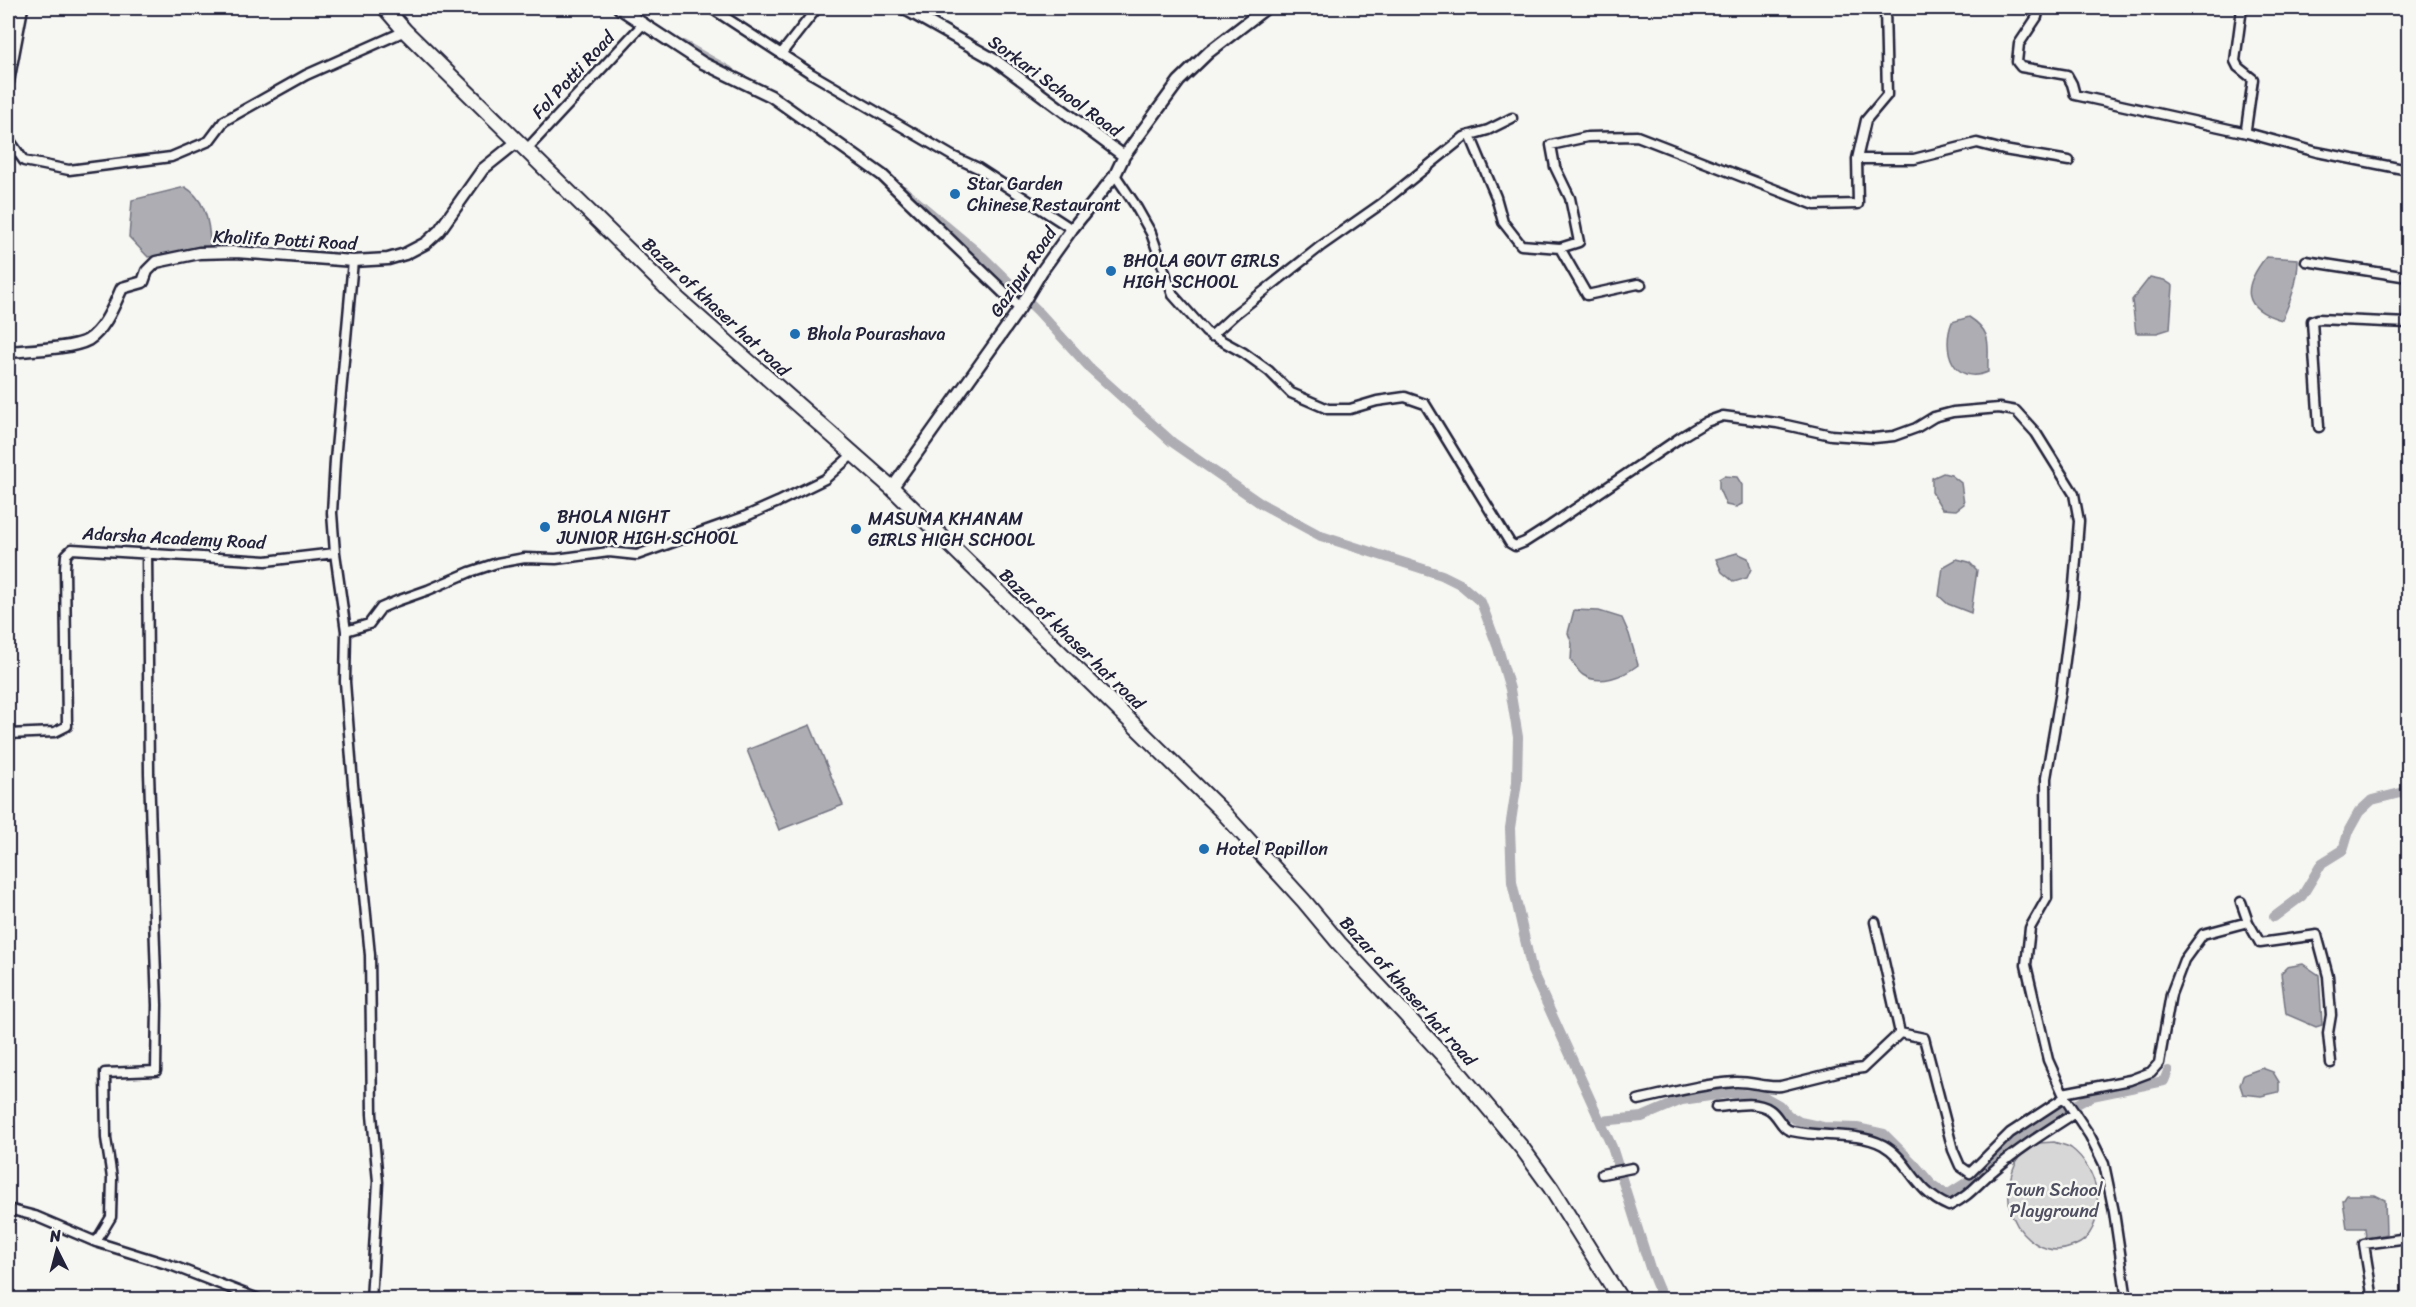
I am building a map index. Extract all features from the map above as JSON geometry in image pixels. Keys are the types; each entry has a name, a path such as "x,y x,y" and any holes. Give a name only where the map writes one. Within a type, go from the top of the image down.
{"main road":[{"name":"Bazar of khaser hat road","path":"386,8 405,31 679,300 892,488 1221,810 1304,901 1339,944 1456,1069 1522,1148 1551,1188 1621,1299"}],"street":[{"path":"8,82 22,8"},
{"path":"620,8 703,63 771,96 882,175 1020,308"},
{"path":"711,8 822,80 978,168 1072,229"},
{"path":"782,54 817,8"},
{"name":"Sorkari School Road","path":"903,8 995,60 1124,156"},
{"name":"Gazipur Road","path":"892,488 1020,308 1042,271 1115,175 1124,156 1179,81 1209,52 1265,8"},
{"path":"1470,135 1496,196 1503,222 1521,244 1560,248 1579,242 1570,198 1561,184 1551,145 1587,137 1637,136 1815,205 1858,204 1857,159 1866,120 1887,95 1885,8"},
{"path":"2040,8 2037,17 2019,44 2017,62 2021,67 2067,75 2075,95 2247,133 2317,152 2409,170"},
{"path":"2242,8 2235,61 2238,68 2253,79 2247,133"},
{"name":"Fol Potti Road","path":"522,146 644,23"},
{"path":"8,138 24,161 69,170 171,157 209,141 224,122 306,75 405,31"},
{"path":"1211,336 1235,314 1321,246 1381,204 1464,137 1488,130 1512,118"},
{"path":"1857,159 1914,159 1977,143 2013,152 2069,161"},
{"name":"Kholifa Potti Road","path":"8,352 48,348 87,340 97,332 122,288 143,282 147,271 156,262 199,253 236,252 353,261 388,259 426,243 440,231 483,169 522,146"},
{"path":"1115,175 1151,233 1173,295 1182,308 1211,336 1244,353 1269,371 1291,393 1328,409 1350,409 1377,401 1405,397 1425,404 1510,543 1515,546 1542,531 1681,437 1706,422 1723,416 1777,423 1831,435 1874,438 1894,436 1916,428 1934,417 1953,412 1999,408 2016,411 2036,433 2074,494 2079,521 2073,598 2046,778 2047,898 2030,928 2026,965 2048,1060 2065,1097 2090,1136 2104,1164 2127,1299"},
{"path":"1560,248 1587,295 1641,285"},
{"path":"353,261 332,494 335,553 346,631 345,682 352,784 370,955 372,1114 378,1182 371,1299"},
{"path":"2307,261 2409,277"},
{"path":"2319,427 2312,321 2318,319 2409,323"},
{"path":"346,631 369,624 381,608 497,563 525,558 556,559 609,552 637,555 744,517 778,502 825,479 852,455"},
{"name":"Adarsha Academy Road","path":"8,734 55,732 67,726 66,555 72,549 266,561 335,553"},
{"path":"96,1242 111,1217 112,1178 106,1138 105,1073 156,1071 157,1005 149,773 147,553"},
{"path":"2241,902 2248,922 2260,943 2317,935 2328,976 2331,1015 2328,1033 2331,1063"},
{"path":"1875,922 1900,1033"},
{"path":"1900,1033 1924,1038 1953,1150 1960,1166 1970,1173 2010,1133 2065,1097 2130,1080 2151,1072 2159,1063 2171,994 2184,960 2203,934 2248,922"},
{"path":"1638,1100 1704,1086 1737,1082 1773,1088 1841,1071 1863,1068 1900,1033"},
{"path":"1716,1107 1759,1106 1770,1109 1781,1124 1792,1131 1849,1137 1884,1146 1934,1200 1949,1206 1966,1198 2001,1165 2076,1115"},
{"path":"1602,1174 1632,1168"},
{"path":"8,1209 35,1216 96,1242 173,1266 261,1299"},
{"path":"2373,1299 2364,1244 2409,1238"}],"green space":[{"name":"Town School Playground","path":"2054,1142 2071,1148 2080,1156 2093,1178 2098,1204 2093,1228 2086,1238 2077,1245 2053,1250 2036,1244 2017,1225 2010,1208 2009,1187 2015,1165 2027,1149 2035,1144"}],"shaded area":[{"path":"185,187 198,198 202,205 209,230 210,247 148,257 129,237 132,200"},
{"path":"2266,257 2298,259 2293,291 2282,320 2259,310 2250,296 2253,278"},
{"path":"2150,277 2164,280 2173,286 2170,329 2157,333 2136,333 2132,300"},
{"path":"1969,317 1982,329 1988,340 1988,372 1976,375 1958,370 1949,354 1949,333 1952,322"},
{"path":"1943,473 1951,475 1961,483 1964,504 1956,510 1942,509 1932,492 1932,478"},
{"path":"1724,476 1737,477 1742,485 1742,504 1736,507 1726,505 1719,489 1719,479"},
{"path":"1737,553 1748,558 1751,569 1747,578 1734,582 1722,572 1716,559"},
{"path":"1957,559 1969,562 1977,570 1971,613 1948,604 1939,596 1943,567"},
{"path":"1574,610 1599,611 1622,618 1638,665 1626,673 1604,680 1581,674 1571,660 1572,644 1568,633"},
{"path":"810,725 843,805 779,830 747,750"},
{"path":"2303,964 2319,975 2322,1025 2316,1027 2286,1014 2281,973 2287,967"},
{"path":"2262,1068 2273,1072 2279,1082 2279,1092 2261,1096 2243,1094 2240,1085 2243,1075"},
{"path":"2347,1195 2375,1195 2385,1200 2386,1234 2366,1239 2365,1228 2347,1228 2343,1201"}],"waterway":[{"path":"683,45 729,71"},
{"path":"903,190 983,257 1038,311 1090,368 1172,442 1260,503 1321,536 1442,575 1460,584 1481,602 1510,689 1518,737 1517,782 1510,828 1512,882 1532,971 1612,1147 1651,1271 1663,1300"},
{"path":"2274,917 2302,896 2322,863 2343,850 2349,830 2359,812 2372,800 2408,791"},
{"path":"1601,1121 1642,1117 1682,1100 1731,1093 1763,1096 1779,1105 1788,1115 1800,1122 1823,1127 1857,1128 1884,1134 1931,1184 1947,1195 1969,1181 2002,1151 2056,1115 2092,1096 2164,1081 2168,1071"}],"place":[{"name":"Star Garden Chinese Restaurant","path":"955,194"},
{"name":"BHOLA GOVT GIRLS HIGH SCHOOL","path":"1111,271"},
{"name":"Bhola Pourashava","path":"795,334"},
{"name":"BHOLA NIGHT JUNIOR HIGH SCHOOL","path":"545,527"},
{"name":"MASUMA KHANAM GIRLS HIGH SCHOOL","path":"856,529"},
{"name":"Hotel Papillon","path":"1204,849"}]}
